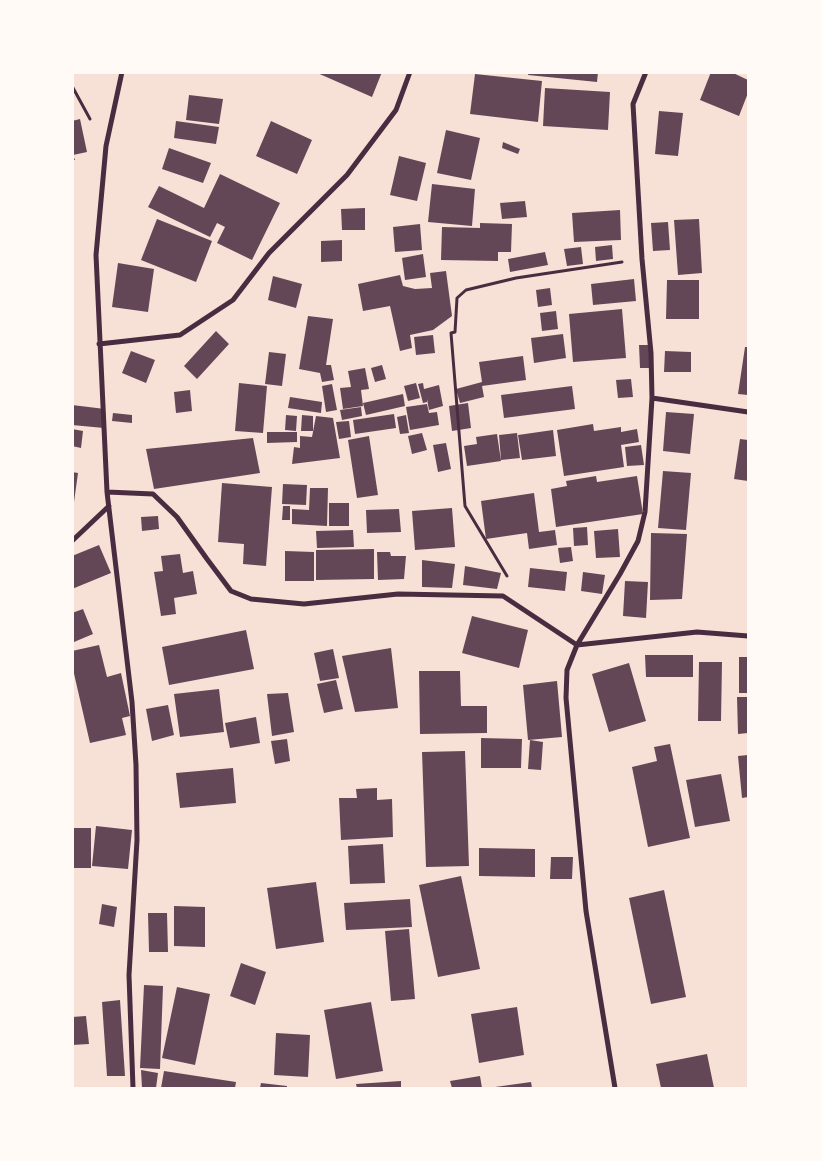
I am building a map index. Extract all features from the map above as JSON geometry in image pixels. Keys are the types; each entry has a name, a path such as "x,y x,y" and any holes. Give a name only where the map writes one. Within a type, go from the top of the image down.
{"street":[{"path":"122,72 106,146 96,245 99,344 109,506 132,702 136,765 137,840 129,975 134,1088"},
{"path":"99,344 180,335 232,300 269,253 347,175 396,110 410,72"},
{"path":"615,1088 586,912 566,698 566,670 577,645 638,541 645,512 652,398 651,353 642,259 633,104 646,72"},
{"path":"652,398 748,412"},
{"path":"108,492 153,494 177,517 231,591 251,599 304,604 398,594 504,596 577,645 697,632 748,636"},
{"path":"72,542 109,506"}],"path":[{"path":"72,86 106,146"},
{"path":"504,596 513,585 465,506 451,333 454,332 457,298 466,290 516,278 642,259"}],"building":[{"path":"315,72 382,72 372,97"},
{"path":"529,72 598,72 597,82 528,75"},
{"path":"711,72 731,72 748,80 748,93 739,116 700,100"},
{"path":"475,74 542,81 538,122 470,114"},
{"path":"545,88 610,92 608,130 543,126"},
{"path":"189,95 223,99 219,124 186,120"},
{"path":"659,111 683,113 678,156 655,154"},
{"path":"80,119 87,152 73,155 75,160 72,160 72,121"},
{"path":"176,121 219,127 216,144 174,138"},
{"path":"271,121 312,140 297,174 256,156"},
{"path":"446,130 480,138 471,180 437,173"},
{"path":"503,142 520,149 518,154 502,148"},
{"path":"169,148 211,163 203,183 162,169"},
{"path":"399,156 426,163 417,201 390,195"},
{"path":"220,174 280,203 252,260 217,243 225,227 217,223 210,237 148,207 159,186 204,208"},
{"path":"432,184 475,189 472,226 428,222"},
{"path":"525,201 527,217 502,219 500,203"},
{"path":"365,208 365,230 342,230 341,209"},
{"path":"620,210 621,240 574,242 572,213"},
{"path":"157,219 212,241 196,282 141,260"},
{"path":"699,219 702,273 678,275 674,220"},
{"path":"668,222 670,250 653,251 651,223"},
{"path":"480,223 512,224 511,252 498,252 498,261 441,260 442,227 480,228"},
{"path":"420,224 422,250 395,252 393,227"},
{"path":"342,240 342,261 321,262 321,241"},
{"path":"612,245 613,259 596,261 595,247"},
{"path":"581,247 583,264 567,266 564,249"},
{"path":"545,252 548,265 510,272 508,259"},
{"path":"423,254 426,277 405,280 402,258"},
{"path":"118,263 154,269 148,312 112,307"},
{"path":"446,271 452,316 433,330 410,335 412,348 400,351 390,306 363,311 358,284 400,275 403,286 415,289 432,288 430,273"},
{"path":"273,276 302,284 296,308 268,300"},
{"path":"634,279 636,301 593,305 591,284"},
{"path":"667,280 699,280 699,319 666,319"},
{"path":"550,288 552,305 538,307 536,290"},
{"path":"622,309 626,358 573,362 569,314"},
{"path":"556,311 558,329 542,331 540,313"},
{"path":"308,316 333,319 326,365 331,365 334,380 322,382 320,373 299,369"},
{"path":"216,331 229,344 197,379 184,366"},
{"path":"563,334 566,358 534,363 531,338"},
{"path":"433,335 435,353 416,355 414,337"},
{"path":"639,345 649,345 649,368 640,368"},
{"path":"745,347 748,347 748,395 738,394"},
{"path":"131,351 155,360 146,383 122,373"},
{"path":"665,351 691,352 691,372 664,372"},
{"path":"269,352 286,354 282,386 265,384"},
{"path":"523,356 526,380 482,386 484,397 460,403 456,389 482,382 479,362"},
{"path":"382,365 386,379 375,382 371,368"},
{"path":"365,368 369,389 361,390 363,406 343,409 340,388 351,387 348,371"},
{"path":"631,379 633,397 618,398 616,380"},
{"path":"239,383 267,386 263,433 235,431"},
{"path":"416,383 420,398 408,401 404,386"},
{"path":"423,383 424,389 439,385 443,406 429,410 427,399 427,402 423,403 418,384"},
{"path":"332,384 337,410 326,412 322,386"},
{"path":"572,386 575,409 504,418 501,395"},
{"path":"190,390 192,411 176,413 174,392"},
{"path":"403,394 405,406 366,415 363,403"},
{"path":"290,397 322,402 321,413 288,408"},
{"path":"468,403 471,428 452,431 449,406"},
{"path":"427,404 429,413 437,412 439,425 410,430 406,407"},
{"path":"72,405 105,409 104,428 72,425"},
{"path":"361,407 362,416 342,420 340,410"},
{"path":"666,412 694,414 690,454 663,451"},
{"path":"113,413 132,415 132,423 112,421"},
{"path":"394,414 396,428 355,434 353,420"},
{"path":"286,415 297,416 296,431 285,430"},
{"path":"302,415 313,416 313,431 301,431"},
{"path":"406,415 409,433 400,434 397,417"},
{"path":"316,416 333,418 340,458 292,464 294,447 300,448 300,436 312,437"},
{"path":"349,421 351,437 339,439 336,422"},
{"path":"593,424 594,431 621,427 621,432 637,429 639,442 621,445 624,467 564,476 557,430"},
{"path":"72,429 83,431 81,448 72,446"},
{"path":"553,430 556,456 522,460 518,435"},
{"path":"267,432 297,432 297,442 267,443"},
{"path":"422,433 427,450 412,454 408,436"},
{"path":"517,433 520,458 501,460 499,435"},
{"path":"497,434 501,461 467,466 464,446 477,444 476,437"},
{"path":"369,436 378,495 357,498 348,440"},
{"path":"253,438 260,473 154,489 146,449"},
{"path":"740,439 748,440 748,481 734,479"},
{"path":"446,443 451,469 438,472 433,445"},
{"path":"641,445 644,465 627,466 625,447"},
{"path":"663,471 691,473 686,530 658,528"},
{"path":"72,472 78,473 74,502 72,502"},
{"path":"596,476 597,482 637,476 643,514 556,527 551,489 567,486 566,481"},
{"path":"222,483 272,487 266,566 243,564 244,544 218,542"},
{"path":"283,484 307,485 306,505 282,504"},
{"path":"310,488 328,488 327,526 292,524 292,509 309,510"},
{"path":"534,493 539,532 555,530 557,545 529,549 527,533 486,539 481,501"},
{"path":"329,503 349,503 349,526 329,526"},
{"path":"283,506 290,506 290,520 282,520"},
{"path":"452,508 455,547 415,550 412,511"},
{"path":"399,509 401,532 367,533 366,510"},
{"path":"158,516 159,529 142,531 141,517"},
{"path":"587,527 588,545 574,546 573,528"},
{"path":"618,529 620,557 596,558 594,531"},
{"path":"353,530 354,547 317,548 316,531"},
{"path":"651,533 687,534 682,599 650,600"},
{"path":"99,545 111,573 72,589 72,556"},
{"path":"571,547 573,561 560,563 558,548"},
{"path":"374,549 374,579 316,580 316,550"},
{"path":"285,551 314,552 314,581 285,581"},
{"path":"377,552 390,552 391,556 406,556 404,579 378,580"},
{"path":"180,554 183,573 193,571 197,594 174,598 176,614 161,616 154,572 163,571 161,556"},
{"path":"422,560 455,564 452,588 422,587"},
{"path":"465,566 501,573 497,589 463,585"},
{"path":"530,568 567,572 565,591 528,587"},
{"path":"583,572 605,575 602,594 581,591"},
{"path":"625,581 648,582 646,618 623,616"},
{"path":"83,609 93,634 74,642 72,613"},
{"path":"472,616 528,630 519,668 462,653"},
{"path":"246,630 254,669 169,685 162,647"},
{"path":"99,645 107,677 121,673 130,716 122,718 126,735 90,743 72,665 72,651"},
{"path":"391,648 398,708 355,712 342,656"},
{"path":"333,649 339,678 320,681 314,653"},
{"path":"645,655 693,655 693,677 646,677"},
{"path":"739,657 748,657 748,693 739,693"},
{"path":"699,662 722,662 721,721 698,721"},
{"path":"629,663 646,721 609,732 592,674"},
{"path":"419,671 460,671 461,706 487,706 487,733 420,734"},
{"path":"336,680 343,709 324,713 317,684"},
{"path":"557,681 562,737 528,740 523,685"},
{"path":"219,689 224,732 180,737 174,694"},
{"path":"288,693 294,732 272,736 267,694"},
{"path":"737,697 748,697 748,733 738,734"},
{"path":"168,705 174,735 152,741 146,709"},
{"path":"256,717 260,743 230,748 225,723"},
{"path":"481,738 522,739 521,768 481,768"},
{"path":"287,739 290,761 275,764 271,741"},
{"path":"530,740 543,742 541,770 528,769"},
{"path":"670,744 690,838 648,847 632,767 657,761 654,747"},
{"path":"465,751 469,866 426,867 422,752"},
{"path":"748,755 748,797 742,798 738,756"},
{"path":"233,768 236,803 180,808 176,773"},
{"path":"721,774 730,821 695,827 686,780"},
{"path":"377,788 377,800 392,799 393,837 341,840 339,798 357,798 356,789"},
{"path":"96,826 132,830 128,869 92,866"},
{"path":"72,828 91,828 91,868 72,868"},
{"path":"383,844 385,883 350,884 348,846"},
{"path":"479,848 535,849 535,877 479,876"},
{"path":"551,857 573,857 572,879 550,879"},
{"path":"461,876 480,969 438,977 419,885"},
{"path":"316,882 324,942 276,949 267,888"},
{"path":"664,890 686,997 651,1004 629,898"},
{"path":"410,899 412,927 346,930 344,903"},
{"path":"102,904 117,907 114,927 99,924"},
{"path":"174,906 205,907 205,947 174,946"},
{"path":"148,913 167,913 168,952 149,952"},
{"path":"409,929 415,999 391,1001 385,931"},
{"path":"241,963 266,972 255,1005 230,996"},
{"path":"144,985 163,986 160,1069 140,1068"},
{"path":"177,987 210,994 195,1065 162,1058"},
{"path":"120,1000 125,1076 107,1076 102,1002"},
{"path":"371,1002 383,1071 336,1079 324,1010"},
{"path":"517,1007 524,1055 479,1063 471,1014"},
{"path":"86,1016 89,1044 72,1045 72,1017"},
{"path":"276,1033 310,1035 308,1077 274,1075"},
{"path":"707,1054 714,1088 661,1088 656,1064"},
{"path":"141,1070 158,1073 156,1088 142,1088"},
{"path":"164,1071 236,1082 235,1088 161,1088"},
{"path":"480,1076 482,1088 452,1088 450,1081"},
{"path":"401,1081 401,1088 357,1088 356,1084"},
{"path":"531,1082 532,1088 495,1088 495,1087"},
{"path":"261,1083 287,1086 287,1088 260,1088"}]}
